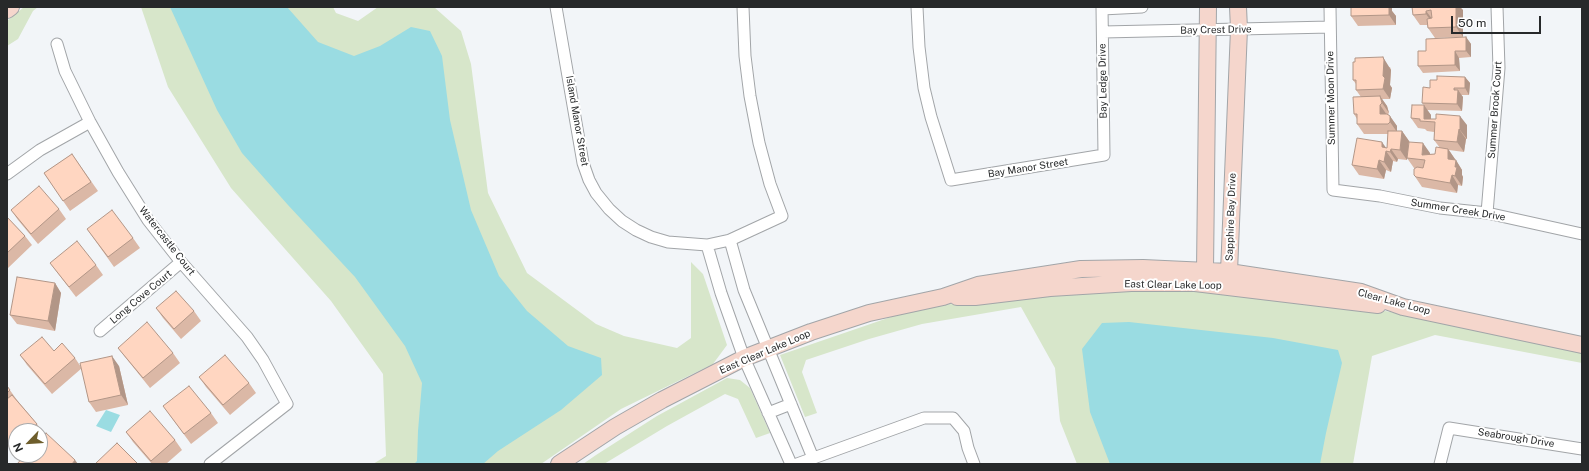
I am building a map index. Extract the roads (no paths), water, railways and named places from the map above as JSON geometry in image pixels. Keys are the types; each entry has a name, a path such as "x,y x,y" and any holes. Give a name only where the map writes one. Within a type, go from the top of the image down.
{"street":[{"path":"7,10 11,7"},
{"name":"Island Manor Street","path":"556,7 583,163 589,180 596,193 608,209 622,221 641,232 668,242 707,245 730,240 782,216 770,184 759,143 750,96 745,56 743,7"},
{"name":"Bay Manor Street","path":"917,7 919,47 924,88 930,117 951,180 1104,155"},
{"path":"1102,8 1142,7"},
{"path":"1208,7 1205,270 1216,285"},
{"name":"Sapphire Bay Drive","path":"1216,285 1229,272 1239,29 1238,7"},
{"name":"Summer Moon Drive","path":"1330,7 1333,190"},
{"name":"Summer Brook Court","path":"1487,213 1499,68 1498,7"},
{"name":"Bay Ledge Drive","path":"1102,8 1104,155"},
{"name":"Bay Crest Drive","path":"1102,32 1330,27"},
{"name":"Watercastle Court","path":"57,44 65,71 90,122 118,172 148,220 181,262 247,337 263,360 287,404 210,464"},
{"path":"7,174 40,150 90,122"},
{"name":"Summer Creek Drive","path":"1333,190 1380,196 1440,208 1487,213 1582,234"},
{"path":"730,240 744,290 813,458"},
{"path":"707,245 721,293 744,358 791,464"},
{"name":"Long Cove Court","path":"100,331 181,262"},
{"name":"East Clear Lake Loop","path":"559,464 615,427 662,400 744,358 811,332 869,313 943,297 978,285 1082,269 1143,268 1229,272"},
{"name":"Clear Lake Loop","path":"1229,272 1361,292 1403,307 1582,345"},
{"name":"East Clear Lake Loop","path":"943,297 975,297 1050,288 1131,283 1216,285 1353,303 1403,307"},
{"path":"768,413 791,404"},
{"path":"798,464 924,418 953,418 964,431 974,464"},
{"name":"Seabrough Drive","path":"1440,464 1449,428 1582,449"}],"water":[{"path":"170,7 287,7 318,42 354,56 380,46 411,27 430,31 442,56 450,120 471,210 499,276 527,311 568,346 601,358 602,375 561,410 498,451 483,464 414,464 417,461 422,383 405,346 355,277 242,153 217,110"},
{"path":"1129,322 1273,338 1338,350 1342,363 1320,464 1110,464 1090,412 1082,349 1102,323"},
{"path":"106,410 120,415 111,432 96,426"}]}
